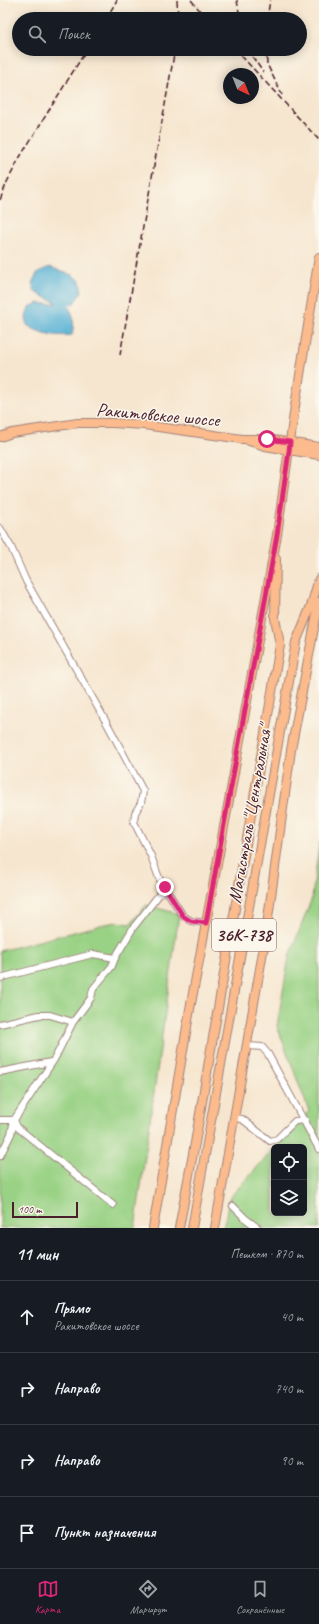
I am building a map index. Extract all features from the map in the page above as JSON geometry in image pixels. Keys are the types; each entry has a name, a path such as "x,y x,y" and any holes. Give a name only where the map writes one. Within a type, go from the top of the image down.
{"main road":[{"path":"289,451 319,257"},
{"name":"Ракитовское шоссе","path":"0,437 12,433 78,423 114,423 144,425 242,439 267,439 319,447"},
{"name":"Ракитовское шоссе","path":"242,439 289,451 319,455"},
{"name":"36К-738","path":"277,535 289,451"},
{"path":"153,1228 190,1009 277,535"},
{"name":"Магистраль \"Центральная\"","path":"179,1228 280,645 275,618 277,535"},
{"name":"Магистраль \"Центральная\"","path":"192,1228 296,642 311,606 319,579"},
{"path":"215,1228 248,1046 265,940 292,750 319,602"}],"street":[{"path":"0,528 11,547 26,581 143,790 141,803 135,813 134,822 151,856 159,878 183,916 191,921 206,923"},
{"path":"0,1156 11,1134 14,1120 51,1062 73,1022 91,998 93,989 112,966 115,958 133,928 165,887"},
{"path":"0,978 93,954 115,958"},
{"path":"0,1024 39,1015 50,1015 73,1022"},
{"path":"248,1046 262,1047 268,1054 305,1120 315,1144 319,1149"},
{"path":"0,1072 51,1062"},
{"path":"234,1118 242,1119 270,1140 277,1139 295,1121 305,1120"},
{"path":"0,1120 14,1120"},
{"path":"14,1120 17,1127 113,1205"},
{"path":"233,1206 258,1228"}],"green space":[{"path":"319,843 319,1228 223,1228 230,1197 271,1152 271,1216 307,1216 307,1144 279,1144 309,1111 277,1026 289,957 312,898"},
{"path":"146,905 179,914 135,1228 0,1228 0,951 105,924 117,922 130,924"}],"water":[{"path":"50,267 72,275 80,281 82,292 74,303 68,306 72,313 73,320 72,335 60,336 48,334 37,331 27,325 26,317 29,307 39,303 57,303 35,292 32,283 38,272"}],"railway":[{"path":"110,12 117,0"},
{"path":"177,0 178,12"},
{"path":"191,0 201,12"},
{"path":"237,0 239,12"},
{"path":"268,12 270,0"},
{"path":"0,200 7,182 20,157 83,56"},
{"path":"120,355 174,56"},
{"path":"241,56 319,140"},
{"path":"252,56 263,72"},
{"path":"266,56 267,64 282,95"}],"route":[{"path":"165,887 183,916 191,921 206,923 277,535 289,451 290,442 267,439"}]}
